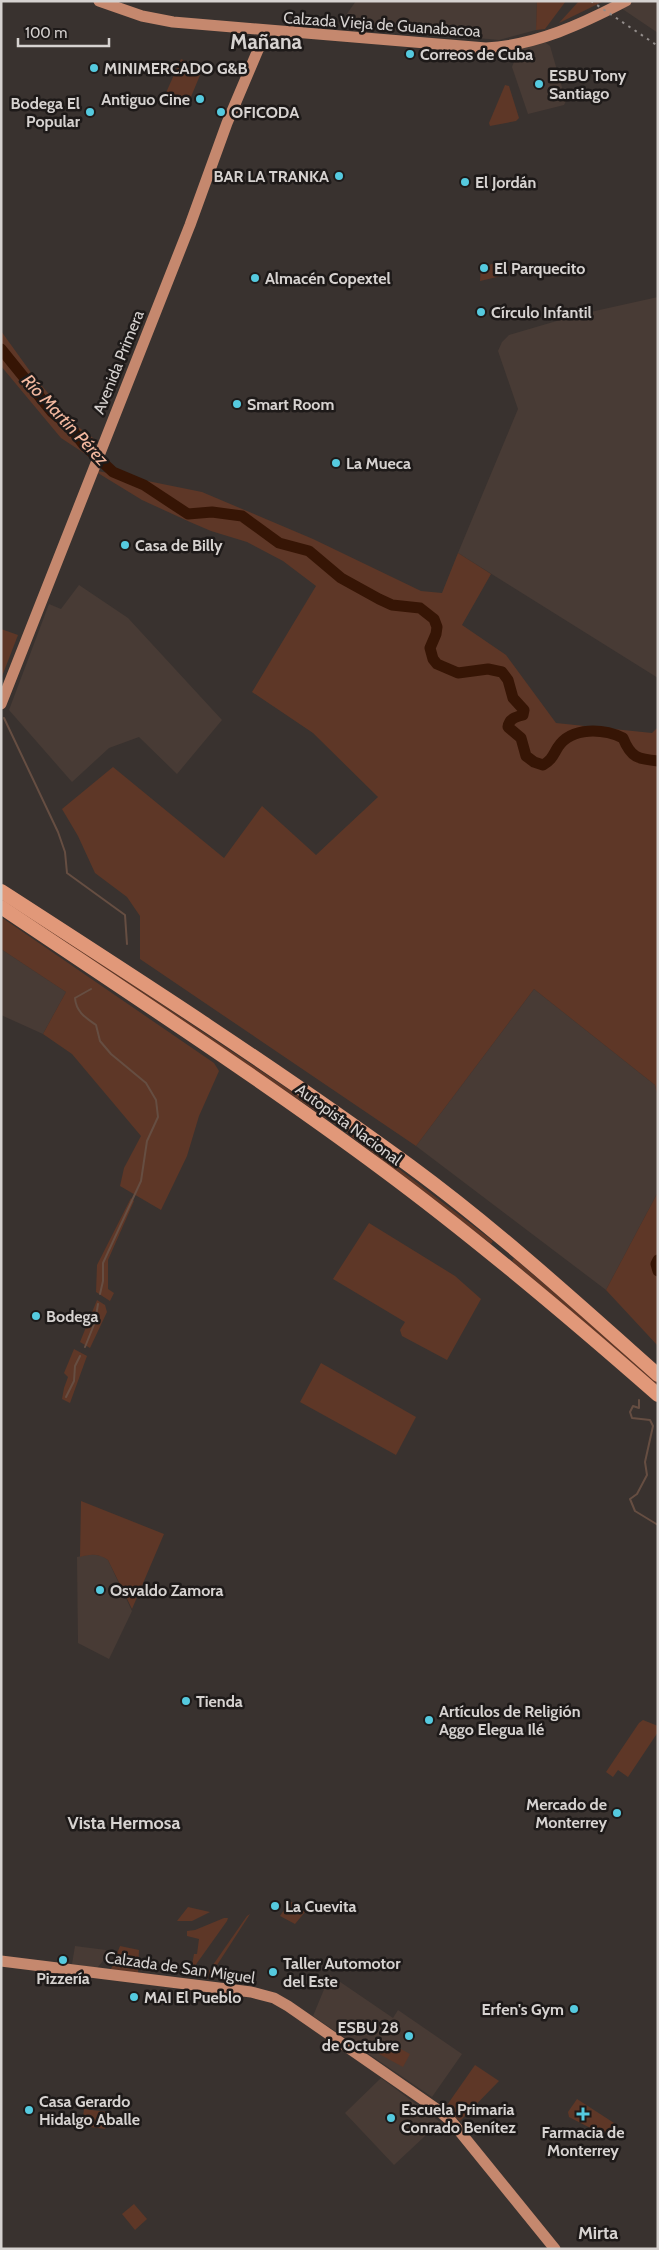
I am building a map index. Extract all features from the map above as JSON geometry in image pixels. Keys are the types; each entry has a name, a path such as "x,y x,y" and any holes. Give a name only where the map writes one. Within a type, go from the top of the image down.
{"highway":[{"name":"Autopista Nacional","path":"2,891 225,1036 410,1166 510,1245 658,1375"},
{"name":"Autopista Nacional","path":"1,907 232,1062 380,1167 498,1259 658,1395"}],"main road":[{"name":"Calzada Vieja de Guanabacoa","path":"99,1 163,21 470,47 504,47 552,35 581,24 626,1"},
{"name":"Avenida Primera","path":"1,704 228,123 266,31"},
{"name":"Calzada de San Miguel","path":"1,1962 251,1992 281,2002 444,2115 555,2249"}],"shaded area":[{"path":"356,1 537,1 536,30 499,40 339,25"},
{"path":"537,1 566,1 545,29 536,30"},
{"path":"579,1 604,1 559,23"},
{"path":"619,1 658,1 658,33 621,8"},
{"name":"ESBU Tony Santiago","path":"536,42 546,43 550,46 566,101 564,105 528,114 512,67 519,48"},
{"path":"181,59 203,68 188,104 165,95"},
{"path":"505,85 509,86 519,118 516,121 490,126 489,123"},
{"path":"507,260 510,274 480,281 481,267"},
{"path":"658,297 658,678 458,553 518,409 498,351 502,342 509,335 577,315"},
{"path":"1,331 32,374 73,423 97,441 93,459 61,438 1,366"},
{"path":"93,470 202,492 313,539 421,591 442,593 458,553 491,574 462,625 506,655 556,723 652,733 658,727 658,1097 655,1085 534,989 416,1146 140,959 140,916 127,897 95,873 78,836 62,809 113,767 224,858 262,806 316,855 378,797 313,733 252,692 316,586 283,561 247,542 211,531 142,500"},
{"path":"79,585 128,618 222,720 177,774 139,737 109,748 72,782 9,710 49,604 61,609"},
{"path":"1,629 18,635 1,679"},
{"path":"14,905 340,1124 493,1241 491,1244 338,1126 12,908"},
{"path":"1,917 214,1063 219,1071 199,1116 187,1156 161,1210 120,1186 124,1168 141,1136 72,1054 43,1034 66,992 1,949"},
{"path":"1,949 66,992 43,1034 1,1015"},
{"path":"534,989 655,1085 658,1097 658,1192 606,1290 416,1146"},
{"path":"658,1192 658,1346 606,1290"},
{"path":"131,1198 134,1201 108,1260 108,1289 114,1293 110,1301 96,1292 97,1265"},
{"path":"369,1223 455,1276 481,1299 447,1360 402,1336 400,1330 405,1322 333,1279"},
{"path":"514,1258 658,1382 658,1386 512,1261"},
{"path":"97,1300 105,1305 107,1312 90,1348 80,1342"},
{"path":"74,1349 87,1356 70,1403 62,1399 68,1377 64,1373"},
{"path":"321,1363 416,1417 396,1455 300,1402"},
{"path":"81,1501 164,1534 132,1609 108,1560 94,1555 80,1557"},
{"name":"Osvaldo Zamora","path":"91,1554 102,1556 108,1560 132,1611 109,1659 78,1643 77,1557"},
{"path":"643,1720 658,1726 658,1732 628,1777 618,1770 613,1777 606,1772 639,1723"},
{"path":"290,1901 305,1912 295,1924 280,1916"},
{"path":"188,1907 210,1912 192,1921 177,1921"},
{"path":"250,1914 208,1979 206,1979 206,1975"},
{"path":"228,1918 227,1921 187,1977 183,1975 185,1964 192,1965 194,1954 197,1954 199,1939 187,1936 187,1931 195,1930"},
{"path":"75,1946 106,1950 103,1961 97,1968 72,1964"},
{"path":"120,1946 139,1950 138,1973 111,1969"},
{"path":"330,1975 393,2018 398,2010 462,2054 432,2097 313,2016"},
{"path":"386,2041 410,2054 403,2067 379,2054"},
{"path":"475,2065 499,2081 460,2121 445,2108"},
{"name":"Escuela Primaria Conrado Benítez","path":"381,2078 440,2122 394,2165 345,2113"},
{"path":"577,2099 614,2123 608,2133 602,2134 569,2117 568,2112"},
{"path":"84,2109 107,2112 105,2129 82,2126"},
{"path":"134,2204 147,2219 135,2230 122,2214"}],"waterway":[{"name":"Río Martín Pérez","path":"1,349 52,412 70,427 83,444 113,472 144,485 188,514 212,512 242,516 279,543 309,551 341,578 379,599 392,605 420,608 434,619 437,627 430,648 433,659 437,664 458,673 488,669 502,672 508,680 513,698 524,710 523,715 513,719 508,727 521,738 526,756 534,762 543,765 550,759 564,740 571,735 589,731 598,731 623,738 632,754 640,758 658,761"},
{"path":"4,718 58,832 65,852 67,873 125,915 127,944"},
{"path":"91,989 75,998 77,1007 82,1014 96,1025 100,1041 111,1054 146,1083 156,1100 158,1117 147,1141 141,1181 103,1263 103,1281 100,1294"},
{"name":"Río Martín Pérez","path":"658,1260 656,1264 658,1271"},
{"path":"85,1347 95,1322 98,1304"},
{"path":"66,1397 74,1381 75,1366 80,1356"},
{"name":"Río Martín Pérez","path":"639,1400 639,1408 633,1406 630,1412 632,1418 650,1420 653,1426 645,1462 647,1475 637,1494 630,1499 635,1511 658,1525"}],"railway":[{"path":"591,1 658,46"}],"place":[{"name":"Correos de Cuba","path":"410,54"},
{"name":"MINIMERCADO G&B","path":"94,68"},
{"name":"ESBU Tony Santiago","path":"539,84"},
{"name":"Antiguo Cine","path":"200,99"},
{"name":"Bodega El Popular","path":"90,112"},
{"name":"OFICODA","path":"221,112"},
{"name":"BAR LA TRANKA","path":"339,176"},
{"name":"El Jordán","path":"465,182"},
{"name":"El Parquecito","path":"484,268"},
{"name":"Almacén Copextel","path":"255,278"},
{"name":"Círculo Infantil","path":"481,312"},
{"name":"Smart Room","path":"237,404"},
{"name":"La Mueca","path":"336,463"},
{"name":"Casa de Billy","path":"125,545"},
{"name":"Bodega","path":"36,1316"},
{"name":"Osvaldo Zamora","path":"100,1590"},
{"name":"Tienda","path":"186,1701"},
{"name":"Artículos de Religión Aggo Elegua Ilé","path":"429,1720"},
{"name":"Mercado de Monterrey","path":"617,1813"},
{"name":"La Cuevita","path":"275,1906"},
{"name":"Pizzería","path":"63,1960"},
{"name":"Taller Automotor del Este","path":"273,1972"},
{"name":"MAI El Pueblo","path":"134,1997"},
{"name":"Erfen's Gym","path":"574,2009"},
{"name":"ESBU 28 de Octubre","path":"409,2036"},
{"name":"Casa Gerardo Hidalgo Aballe","path":"29,2110"},
{"name":"Farmacia de Monterrey","path":"583,2114"},
{"name":"Escuela Primaria Conrado Benítez","path":"391,2118"}],"district":[{"name":"Mañana","path":"266,42"},
{"name":"Vista Hermosa","path":"124,1823"},
{"name":"Mirta","path":"598,2233"}]}
